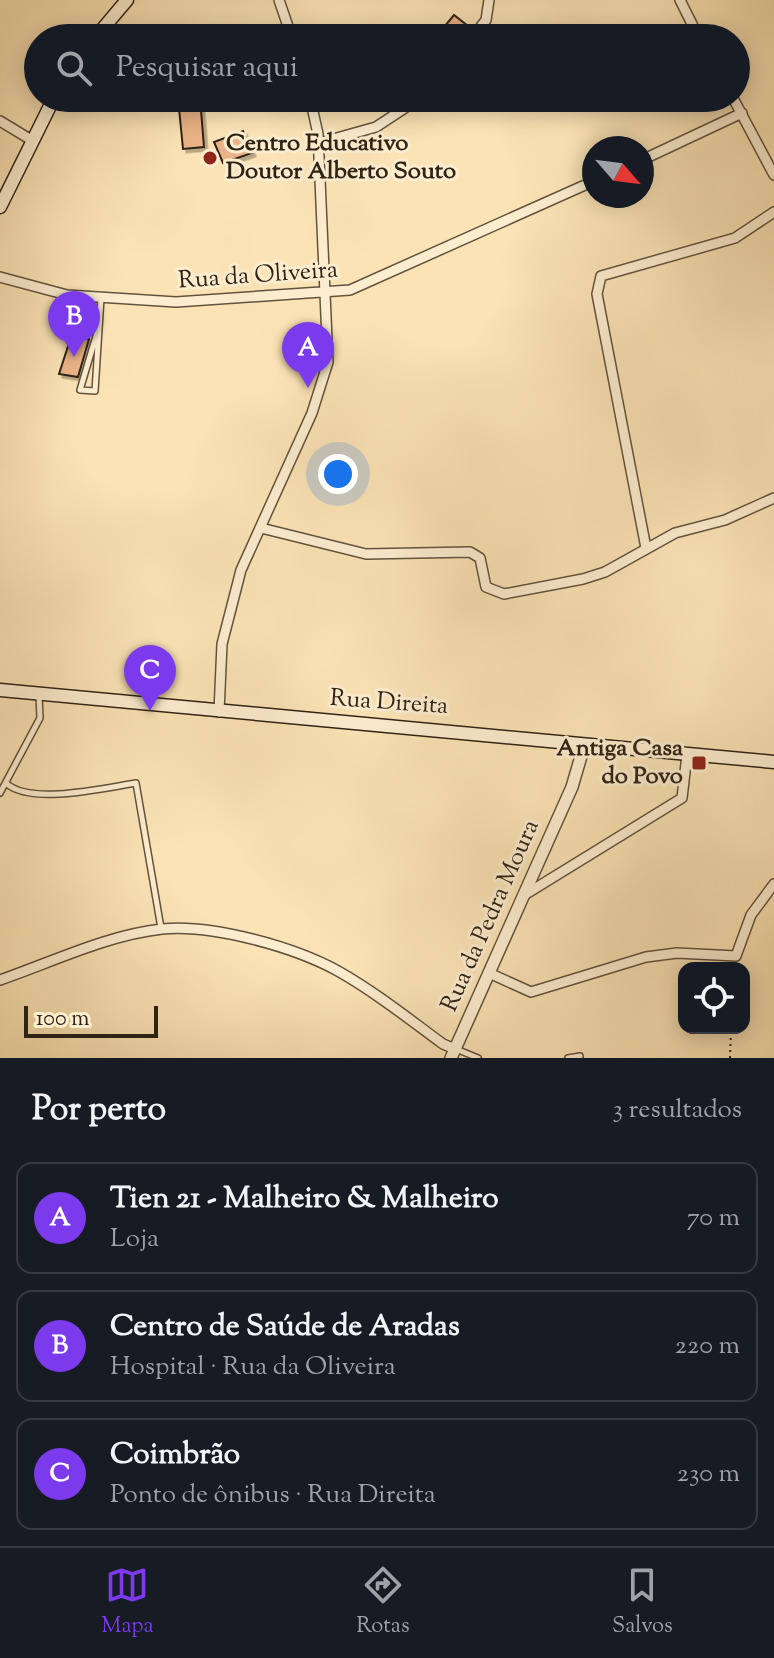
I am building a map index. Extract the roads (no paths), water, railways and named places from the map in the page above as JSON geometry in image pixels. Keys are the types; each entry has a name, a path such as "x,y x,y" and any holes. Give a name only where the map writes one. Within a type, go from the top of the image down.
{"main road":[{"path":"107,24 127,0"},
{"path":"0,207 47,112"},
{"name":"Rua Direita","path":"0,690 774,762"}],"street":[{"path":"279,0 287,24"},
{"path":"483,24 489,0"},
{"path":"680,0 692,24"},
{"path":"219,712 222,644 241,570 323,383 329,339 319,143 313,112"},
{"path":"319,143 376,127 399,112"},
{"path":"654,154 742,113 774,175"},
{"path":"0,121 33,141"},
{"name":"Rua da Oliveira","path":"0,277 67,295 176,302 326,294 350,290 582,186"},
{"path":"646,548 597,294 601,276 735,238 774,212"},
{"path":"261,528 366,554 470,552 480,558 486,587 504,594 605,572 675,533 725,520 774,498"},
{"name":"Rua da Pedra Moura","path":"453,1053 576,778 584,746"},
{"path":"526,894 682,798 687,755"},
{"path":"489,973 531,992 646,957 677,953 736,956 751,915 774,884"},
{"path":"0,980 98,945 161,929 203,929 274,947 336,970 453,1053"}],"lane":[{"path":"99,326 80,390 87,393 95,391 101,298"},
{"path":"0,793 40,718 39,693"},
{"path":"7,784 17,792 72,793 136,783 161,929"},
{"path":"453,1053 478,1058"},
{"path":"568,1058 580,1056"}],"place":[{"name":"Centro Educativo Doutor Alberto Souto","path":"210,158"},
{"name":"Centro de Saúde de Aradas","path":"74,357"},
{"name":"Tien 21 - Malheiro & Malheiro","path":"308,388"},
{"name":"Coimbrão","path":"150,711"},
{"name":"Antiga Casa do Povo","path":"699,763"}]}
